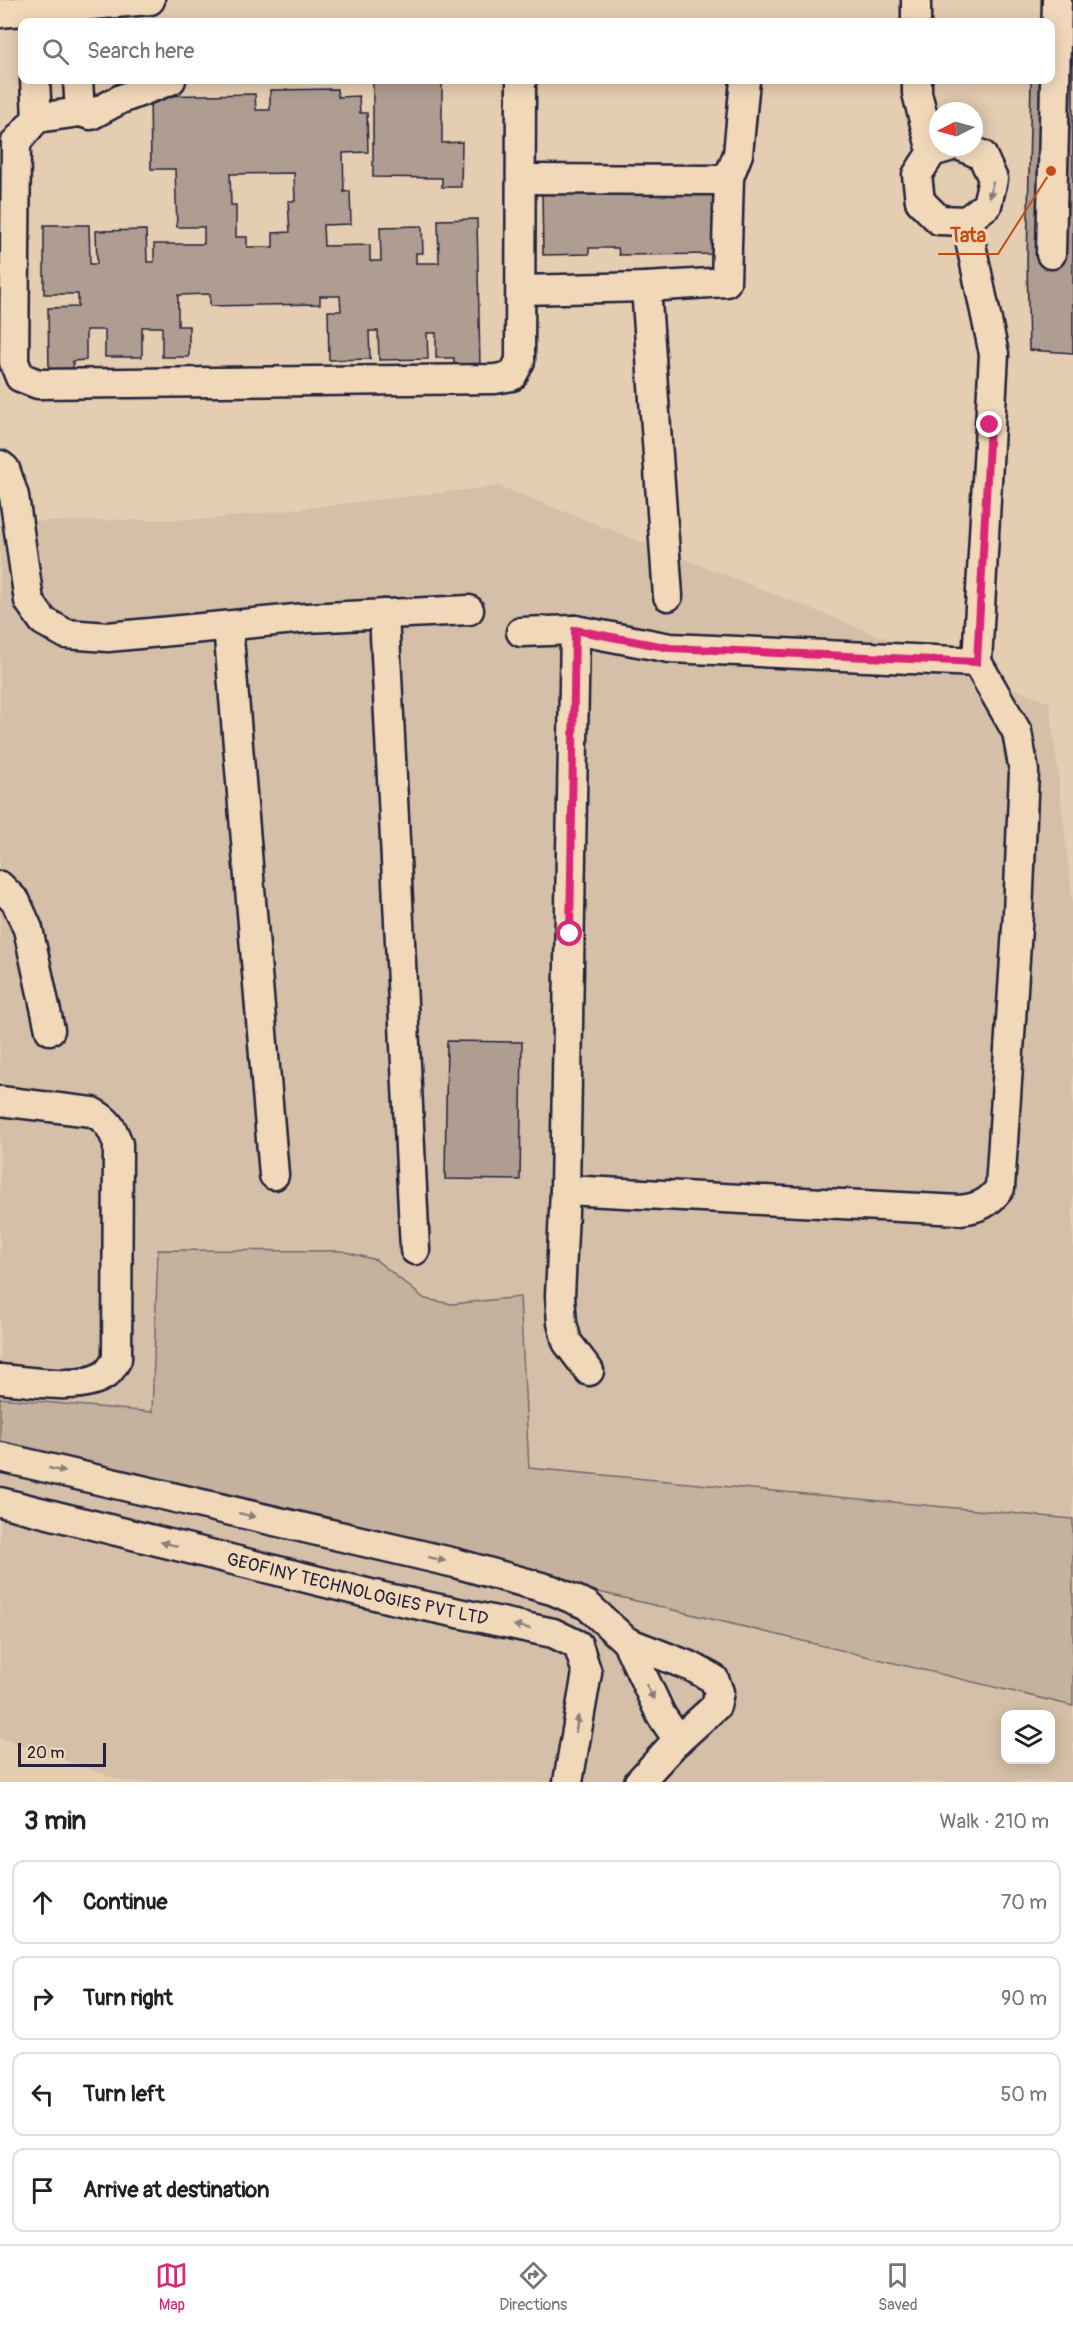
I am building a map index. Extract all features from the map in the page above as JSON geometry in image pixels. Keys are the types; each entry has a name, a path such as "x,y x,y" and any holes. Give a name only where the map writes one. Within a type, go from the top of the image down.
{"street":[{"path":"0,13 32,16 74,15 150,0"},
{"path":"916,0 916,18"},
{"path":"1051,254 1057,0"},
{"path":"35,84 37,118"},
{"path":"78,84 80,112"},
{"path":"160,84 121,99 91,116 80,112 37,118 16,142 14,362 20,377 38,384 512,376 520,361 521,84"},
{"path":"520,290 646,287 726,282 729,177 738,154 745,84"},
{"path":"917,84 917,93 929,123"},
{"path":"934,156 917,175 920,201 939,220 966,221 987,206 993,179 982,156"},
{"path":"522,179 716,180 729,177"},
{"path":"565,1190 960,1210 976,1208 991,1200 1000,1188 1018,913 1023,771 1017,732 977,662 994,354 966,221"},
{"path":"646,287 668,596"},
{"path":"0,465 4,469 14,496 29,601 43,621 66,634 108,637 306,618 469,610"},
{"path":"384,614 415,1250"},
{"path":"228,626 274,1175"},
{"path":"520,632 575,630 670,648 977,662"},
{"path":"575,630 565,1190 560,1296 562,1323 567,1342 589,1371"},
{"path":"0,886 16,902 28,929 50,1030"},
{"path":"0,1101 92,1112 105,1119 112,1127 118,1144 118,1212 117,1359 108,1372 98,1378 72,1384 0,1379"},
{"path":"0,1457 455,1563 552,1590 587,1605 627,1642 662,1715 678,1740"},
{"name":"GEOFINY TECHNOLOGIES PVT LTD","path":"0,1502 387,1598 553,1633 578,1645"},
{"path":"568,1782 587,1672 578,1645 587,1605"},
{"path":"627,1642 692,1667 714,1679 719,1692 716,1706 678,1740 639,1782"}],"shaded area":[{"path":"499,486 1050,703 1073,905 1073,1782 126,1782 0,1738 0,522 210,519"},
{"path":"158,1250 342,1251 376,1260 425,1299 452,1304 520,1297 529,1468 1073,1519 1073,1706 0,1448 0,1398 152,1412"}],"building":[{"path":"1073,33 1073,353 1029,350 1027,262 1031,84 1055,84 1055,34"},
{"path":"373,84 442,84 442,143 462,142 461,187 442,187 442,178 373,177"},
{"path":"337,89 338,97 359,96 360,113 367,113 368,152 343,153 344,192 350,191 351,224 323,225 324,246 370,245 370,261 381,261 380,227 422,226 423,253 416,253 416,263 439,263 438,220 477,219 480,368 454,369 454,358 436,358 436,333 427,333 428,359 379,360 378,331 369,331 370,359 329,360 328,311 341,311 340,296 320,296 320,304 210,306 210,294 178,295 178,326 189,326 189,357 162,357 162,327 142,327 142,357 105,357 105,330 86,330 86,360 73,361 73,370 49,370 48,308 78,307 78,294 44,294 44,225 89,225 90,264 97,264 96,231 146,230 147,262 154,262 154,244 204,244 204,227 177,227 175,169 151,169 150,96 255,94 256,110 270,110 270,90","holes":["294,173 295,201 288,201 290,232 273,233 273,247 247,247 247,237 236,237 236,205 231,205 230,174"]},
{"path":"719,191 720,254 619,255 618,248 589,248 589,254 543,255 542,194"},
{"path":"447,1041 522,1042 520,1180 445,1179"}],"place":[{"name":"Tata","path":"1051,171"}],"route":[{"path":"570,934 575,630 670,648 977,662 990,425"}]}
